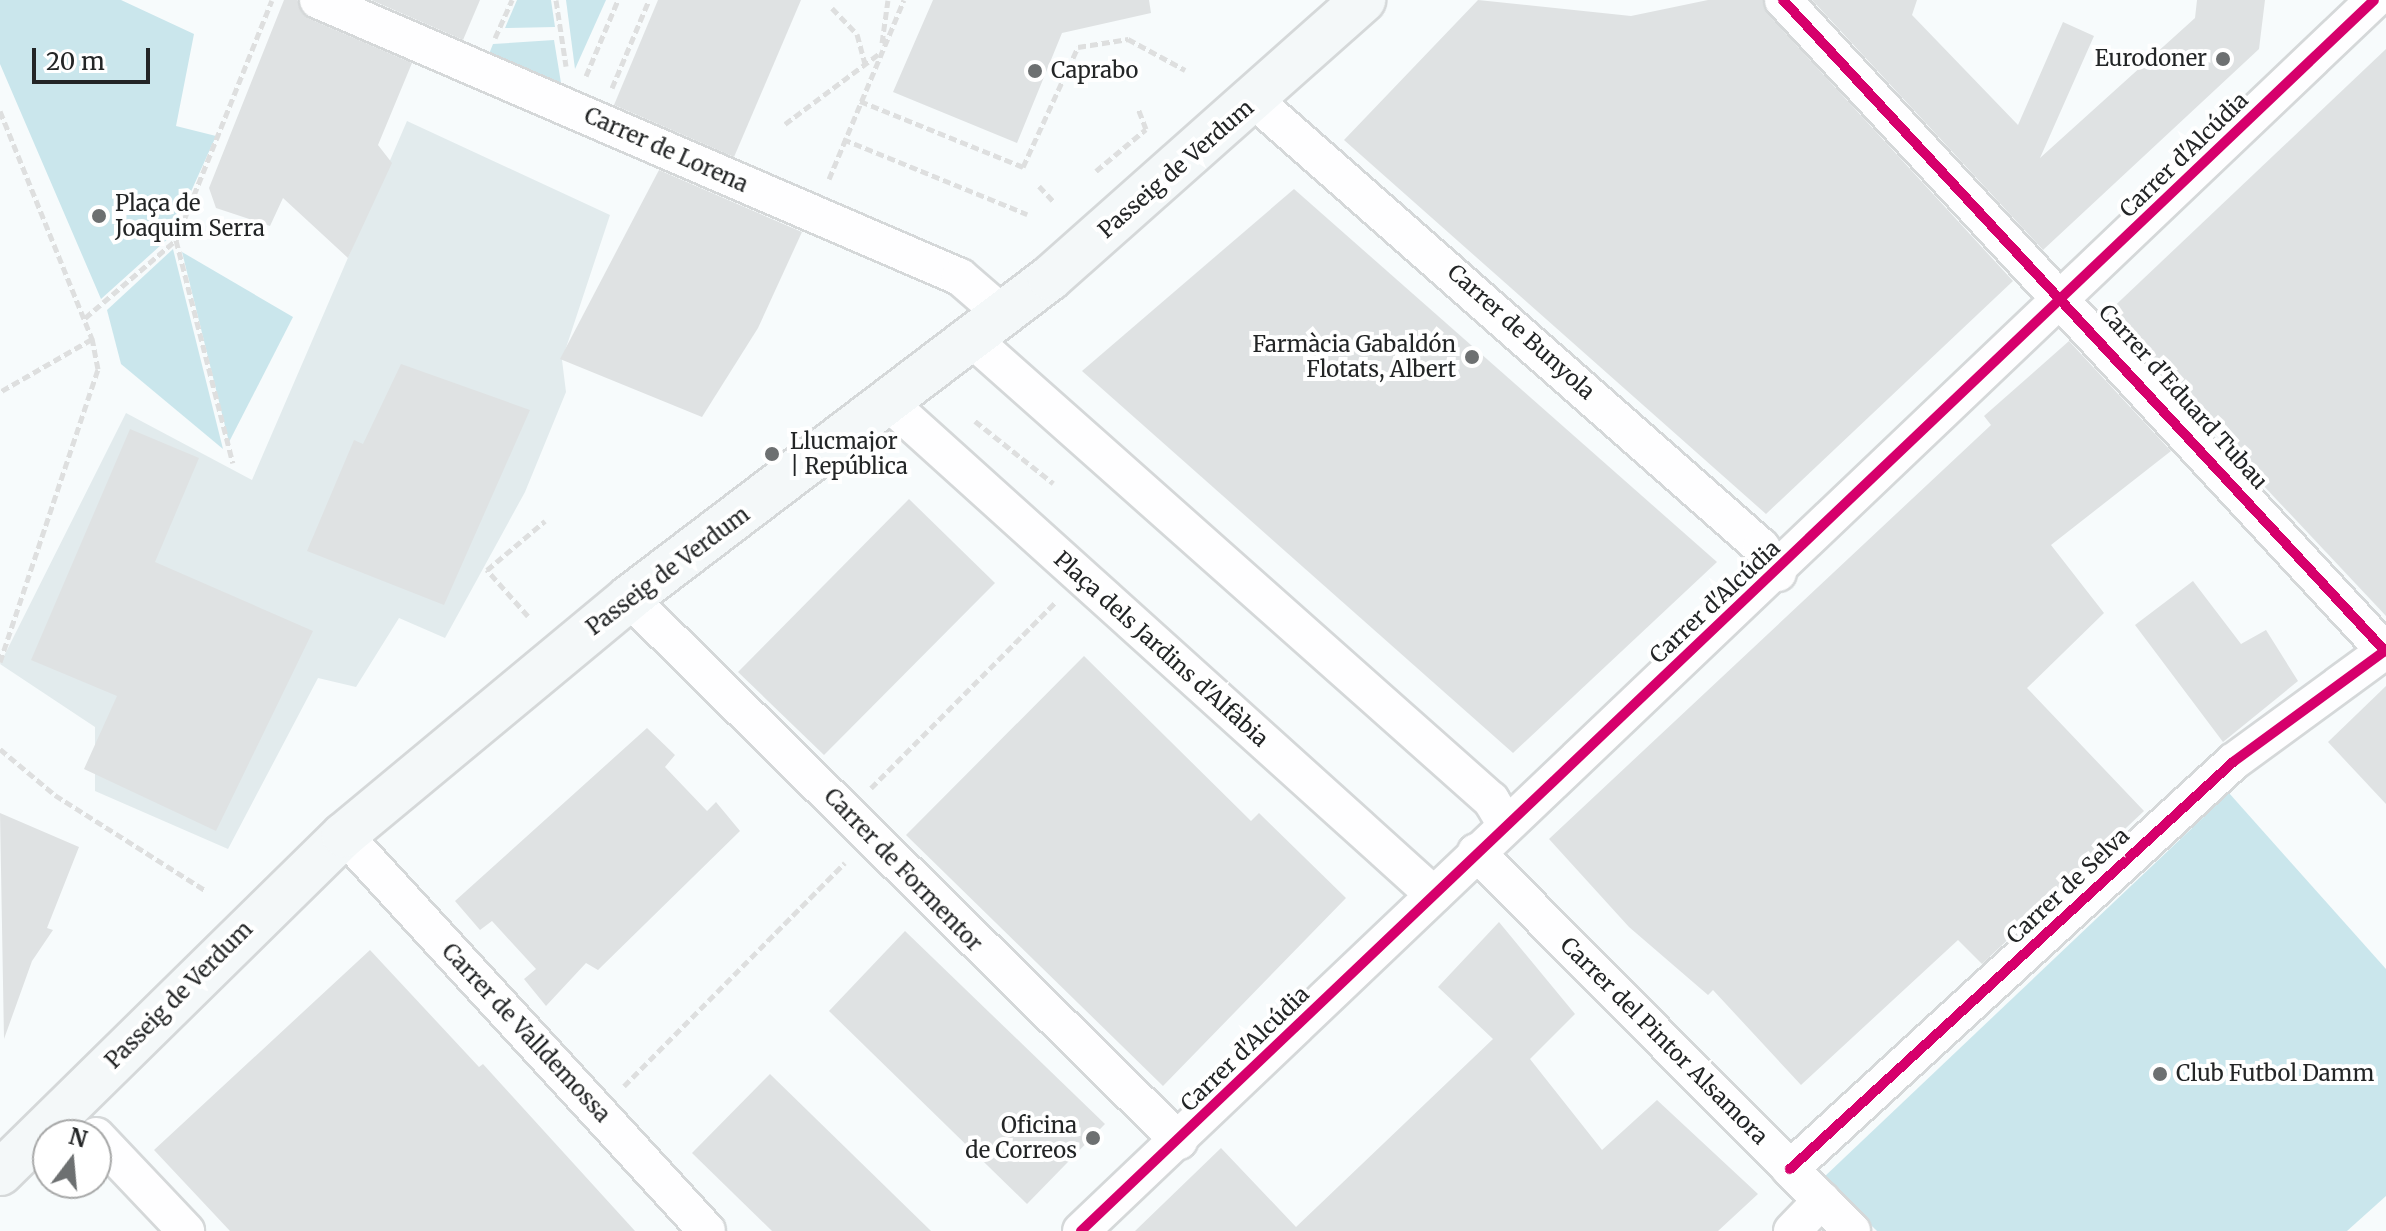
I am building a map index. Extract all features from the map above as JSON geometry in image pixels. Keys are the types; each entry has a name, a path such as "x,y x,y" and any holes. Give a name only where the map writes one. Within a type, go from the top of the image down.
{"main road":[{"name":"Passeig de Verdum","path":"92,1119 344,835 629,598 988,328 1255,101 1363,0"},
{"name":"Passeig de Verdum","path":"0,1173 32,1156"}],"street":[{"name":"Carrer de Lorena","path":"318,0 960,277 988,328"},
{"name":"Carrer d'Eduard Tubau","path":"1783,0 2063,298 2386,650"},
{"name":"Carrer d'Alcúdia","path":"1081,1231 1179,1141 1505,823 1778,573 2374,0"},
{"name":"Carrer de Bunyola","path":"1255,101 1761,547 1778,573"},
{"path":"988,328 1491,800 1505,823"},
{"name":"Plaça dels Jardins d'Alfàbia","path":"889,403 1434,895"},
{"name":"Carrer de Formentor","path":"629,598 1179,1141"},
{"name":"Carrer de Selva","path":"1790,1169 2233,762 2386,650"},
{"name":"Carrer de Valldemossa","path":"344,835 707,1231"},
{"name":"Carrer del Pintor Alsamora","path":"1476,852 1852,1231"},
{"path":"112,1153 186,1231"},
{"path":"1792,1231 1822,1200"}],"path":[{"path":"85,318 176,240 272,0"},
{"path":"490,48 512,0"},
{"path":"556,0 568,83"},
{"path":"582,85 618,0"},
{"path":"608,97 649,0"},
{"path":"785,124 881,52 888,0"},
{"path":"824,195 843,139 904,0"},
{"path":"832,8 857,34 865,64"},
{"path":"860,101 1023,167 1078,47 1128,39 1185,70"},
{"path":"1096,171 1146,129 1138,108"},
{"path":"0,111 85,318 98,369 0,662"},
{"path":"843,139 1027,214"},
{"path":"1039,186 1055,203"},
{"path":"176,240 233,463"},
{"path":"0,392 92,339"},
{"path":"975,421 1053,483"},
{"path":"528,616 487,570 545,521"},
{"path":"864,795 1061,597"},
{"path":"0,749 55,795 206,891"},
{"path":"618,1092 854,854"}],"shaded area":[{"path":"0,0 121,0 194,34 176,126 216,136 171,236 101,299 0,64"},
{"path":"517,0 551,0 555,27 505,28"},
{"path":"566,0 606,0 575,69"},
{"path":"554,40 561,83 489,54 493,44"},
{"path":"407,121 610,215 562,360 566,392 525,492 445,638 399,618 356,687 318,678 228,849 95,791 95,727 0,664 126,413 252,480"},
{"path":"173,249 223,449 121,364 107,310"},
{"path":"182,252 293,317 229,442"},
{"name":"Club Futbol Damm","path":"2229,793 2386,969 2386,1196 2347,1231 1877,1231 1823,1178"}],"building":[{"path":"284,0 297,0 310,19 412,63 378,145 392,163 348,258 283,198 270,226 216,208 209,188"},
{"path":"371,0 480,0 463,40"},
{"path":"658,0 801,0 734,157 614,105"},
{"path":"933,0 1149,0 1151,13 1062,33 1017,143 893,92"},
{"path":"1478,0 1631,16 1708,0 1763,0 1768,14 2013,281 1766,514 1344,140"},
{"path":"1812,0 1917,0 1912,15 2018,125 2063,22 2094,36 2040,158 2195,18 2197,0 2265,0 2259,49 2043,250"},
{"path":"2386,49 2386,616 2104,316"},
{"path":"659,170 802,232 758,328 702,417 560,359"},
{"path":"1294,189 1717,562 1513,753 1082,371"},
{"path":"2069,341 2171,451 2051,545 2104,613 2027,688 2144,811 1982,964 1958,940 1801,1085 1713,990 1708,995 1629,927 1549,839 1991,425 1984,416"},
{"path":"401,364 530,410 444,605 307,551 354,440 363,444"},
{"path":"130,429 199,458 155,562 313,631 216,831 84,769 117,696 31,660"},
{"path":"909,499 995,583 824,755 738,672"},
{"path":"2193,581 2241,644 2266,630 2298,681 2223,742 2135,625"},
{"path":"1084,656 1251,821 1259,813 1346,898 1163,1086 906,835"},
{"path":"2386,686 2386,804 2328,742"},
{"path":"647,728 675,755 665,767 707,811 716,802 740,831 598,970 586,963 546,1006 524,979 536,969 492,921 480,930 455,901"},
{"path":"0,813 79,847 47,928 53,930 32,961 4,1039"},
{"path":"1499,922 1575,1014 1530,1059 1602,1150 1657,1100 1758,1194 1718,1231 1135,1231 1221,1148 1296,1227 1493,1039 1438,987"},
{"path":"905,931 1105,1124 1027,1204 829,1011"},
{"path":"370,950 479,1067 483,1064 635,1231 230,1231 154,1150"},
{"path":"770,1074 931,1231 772,1231 692,1153"}],"cycle path":[{"path":"1783,0 2385,651"},
{"path":"1081,1231 2374,0"},
{"path":"1790,1169 2233,762 2386,650"}],"place":[{"name":"Eurodoner","path":"2223,59"},
{"name":"Caprabo","path":"1035,71"},
{"name":"Plaça de Joaquim Serra","path":"99,216"},
{"name":"Farmàcia Gabaldón Flotats, Albert","path":"1472,357"},
{"name":"Llucmajor | República","path":"772,454"},
{"name":"Club Futbol Damm","path":"2160,1074"},
{"name":"Oficina de Correos","path":"1093,1138"}]}
